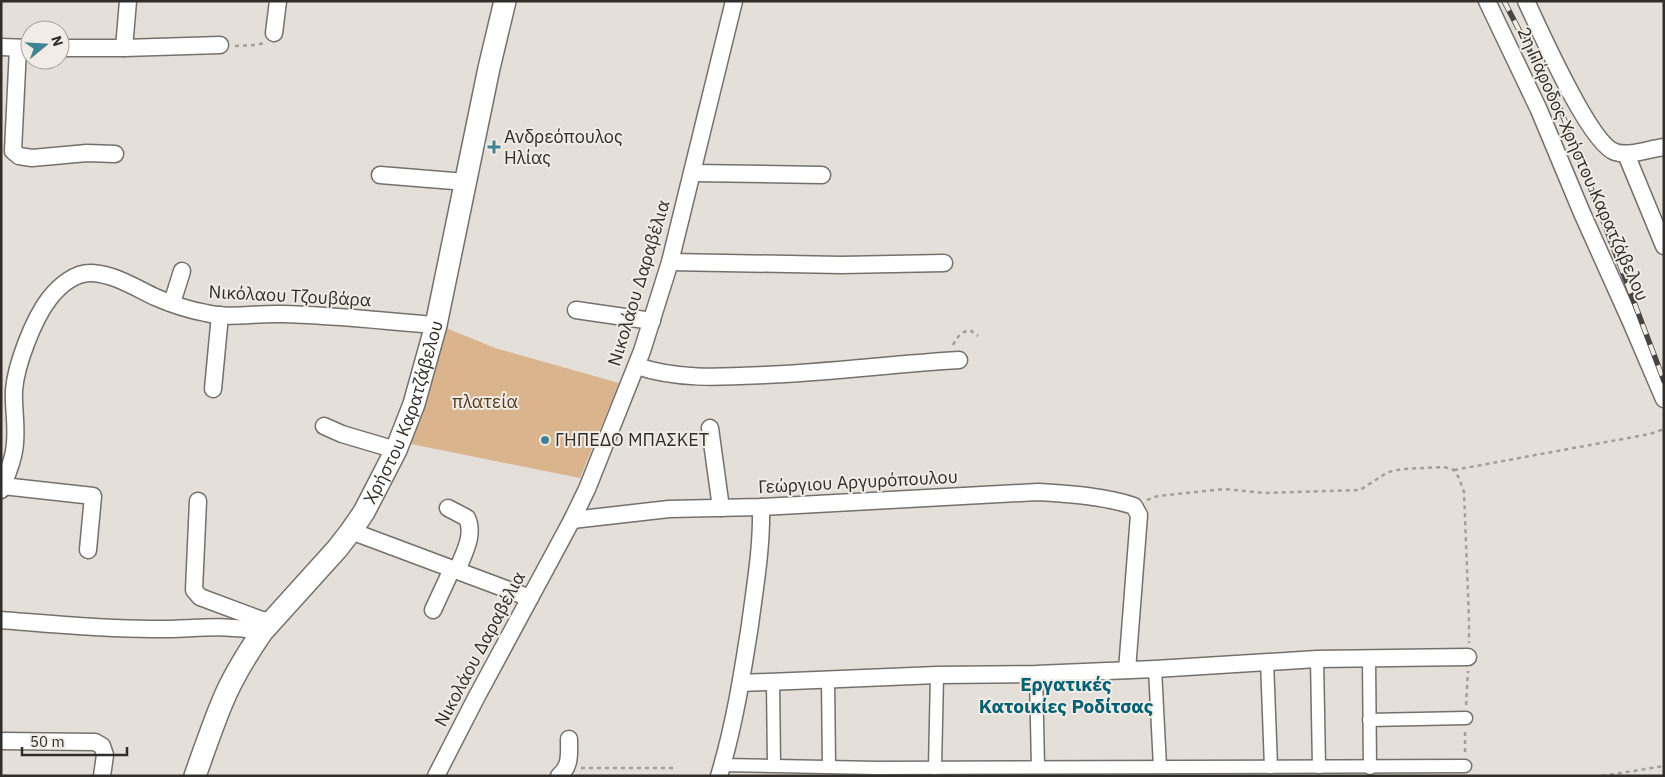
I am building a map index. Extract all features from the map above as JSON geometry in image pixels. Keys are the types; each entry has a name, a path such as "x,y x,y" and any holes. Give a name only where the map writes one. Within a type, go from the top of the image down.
{"street":[{"path":"124,48 128,1"},
{"path":"274,33 278,1"},
{"name":"Χρήστου Καρατζάβελου","path":"195,776 222,702 237,671 267,627 337,549 364,512 396,450 414,404 436,325 489,68 505,1"},
{"name":"Νικολάου Δαραβέλια","path":"436,776 572,520 587,489 637,366 670,262 734,1"},
{"name":"2η Πάροδος Χρήστου Καρατζάβελου","path":"1487,1 1539,110 1664,399"},
{"path":"1526,1 1578,108 1591,129 1603,143 1613,151 1626,154 1664,147"},
{"path":"70,48 220,45"},
{"path":"1,47 20,48"},
{"path":"22,70 13,151 18,156 32,158 86,153 115,154"},
{"path":"1626,154 1664,246"},
{"path":"692,173 822,175"},
{"path":"380,175 466,182"},
{"path":"670,262 841,265 944,263"},
{"path":"172,304 182,271"},
{"name":"Νικόλαου Τζουβάρα","path":"2,488 14,451 16,421 8,390 16,377 36,320 49,299 62,285 82,273 108,276 172,304 206,314 279,314 436,325"},
{"path":"576,310 652,321"},
{"path":"213,389 220,315"},
{"path":"637,366 674,374 702,377 824,372 953,360"},
{"path":"324,426 342,434 396,450"},
{"path":"710,428 721,508"},
{"path":"2,488 93,496 88,550"},
{"name":"Γεώργιου Αργυρόπουλου","path":"572,520 669,509 761,507 1038,492 1112,500 1136,510"},
{"path":"198,501 194,590 200,597 259,619 267,627"},
{"path":"761,507 762,532 741,683 720,770 774,765 935,768 1370,768 1465,766"},
{"path":"434,610 470,538 471,526 467,518 448,508"},
{"path":"1127,670 1136,510"},
{"path":"351,530 530,598"},
{"path":"1,620 149,630 267,627"},
{"path":"741,683 938,675 1036,674 1317,659 1468,656"},
{"path":"1369,658 1370,768"},
{"path":"1317,659 1319,767"},
{"path":"1267,661 1271,767"},
{"path":"1155,669 1160,767"},
{"path":"1036,674 1038,768"},
{"path":"935,768 938,675"},
{"path":"828,679 829,766"},
{"path":"773,682 774,765"},
{"path":"1369,720 1466,718"},
{"path":"562,773 569,760 569,739"},
{"path":"1,741 95,742 102,746 105,755 102,776"}],"path":[{"path":"220,45 256,45 267,42 274,33"},
{"path":"953,360 951,350 957,338 964,331 970,330 978,336"},
{"path":"1136,510 1158,496 1224,489 1265,493 1360,490 1388,472 1402,469 1444,467 1454,470 1650,434 1664,429"},
{"path":"1454,470 1464,492 1469,619 1465,766"},
{"path":"1602,776 1664,766"},
{"path":"562,773 580,768 674,768"}],"green space":[{"name":"πλατεία","path":"446,328 495,348 619,383 580,478 411,444 430,390"}],"railway":[{"path":"1504,1 1560,109 1664,381"}],"place":[{"name":"Ανδρεόπουλος Ηλίας","path":"494,147"},
{"name":"ΓΗΠΕΔΟ ΜΠΑΣΚΕΤ","path":"545,440"}],"district":[{"name":"Εργατικές Κατοικίες Ροδίτσας","path":"1066,695"}]}
